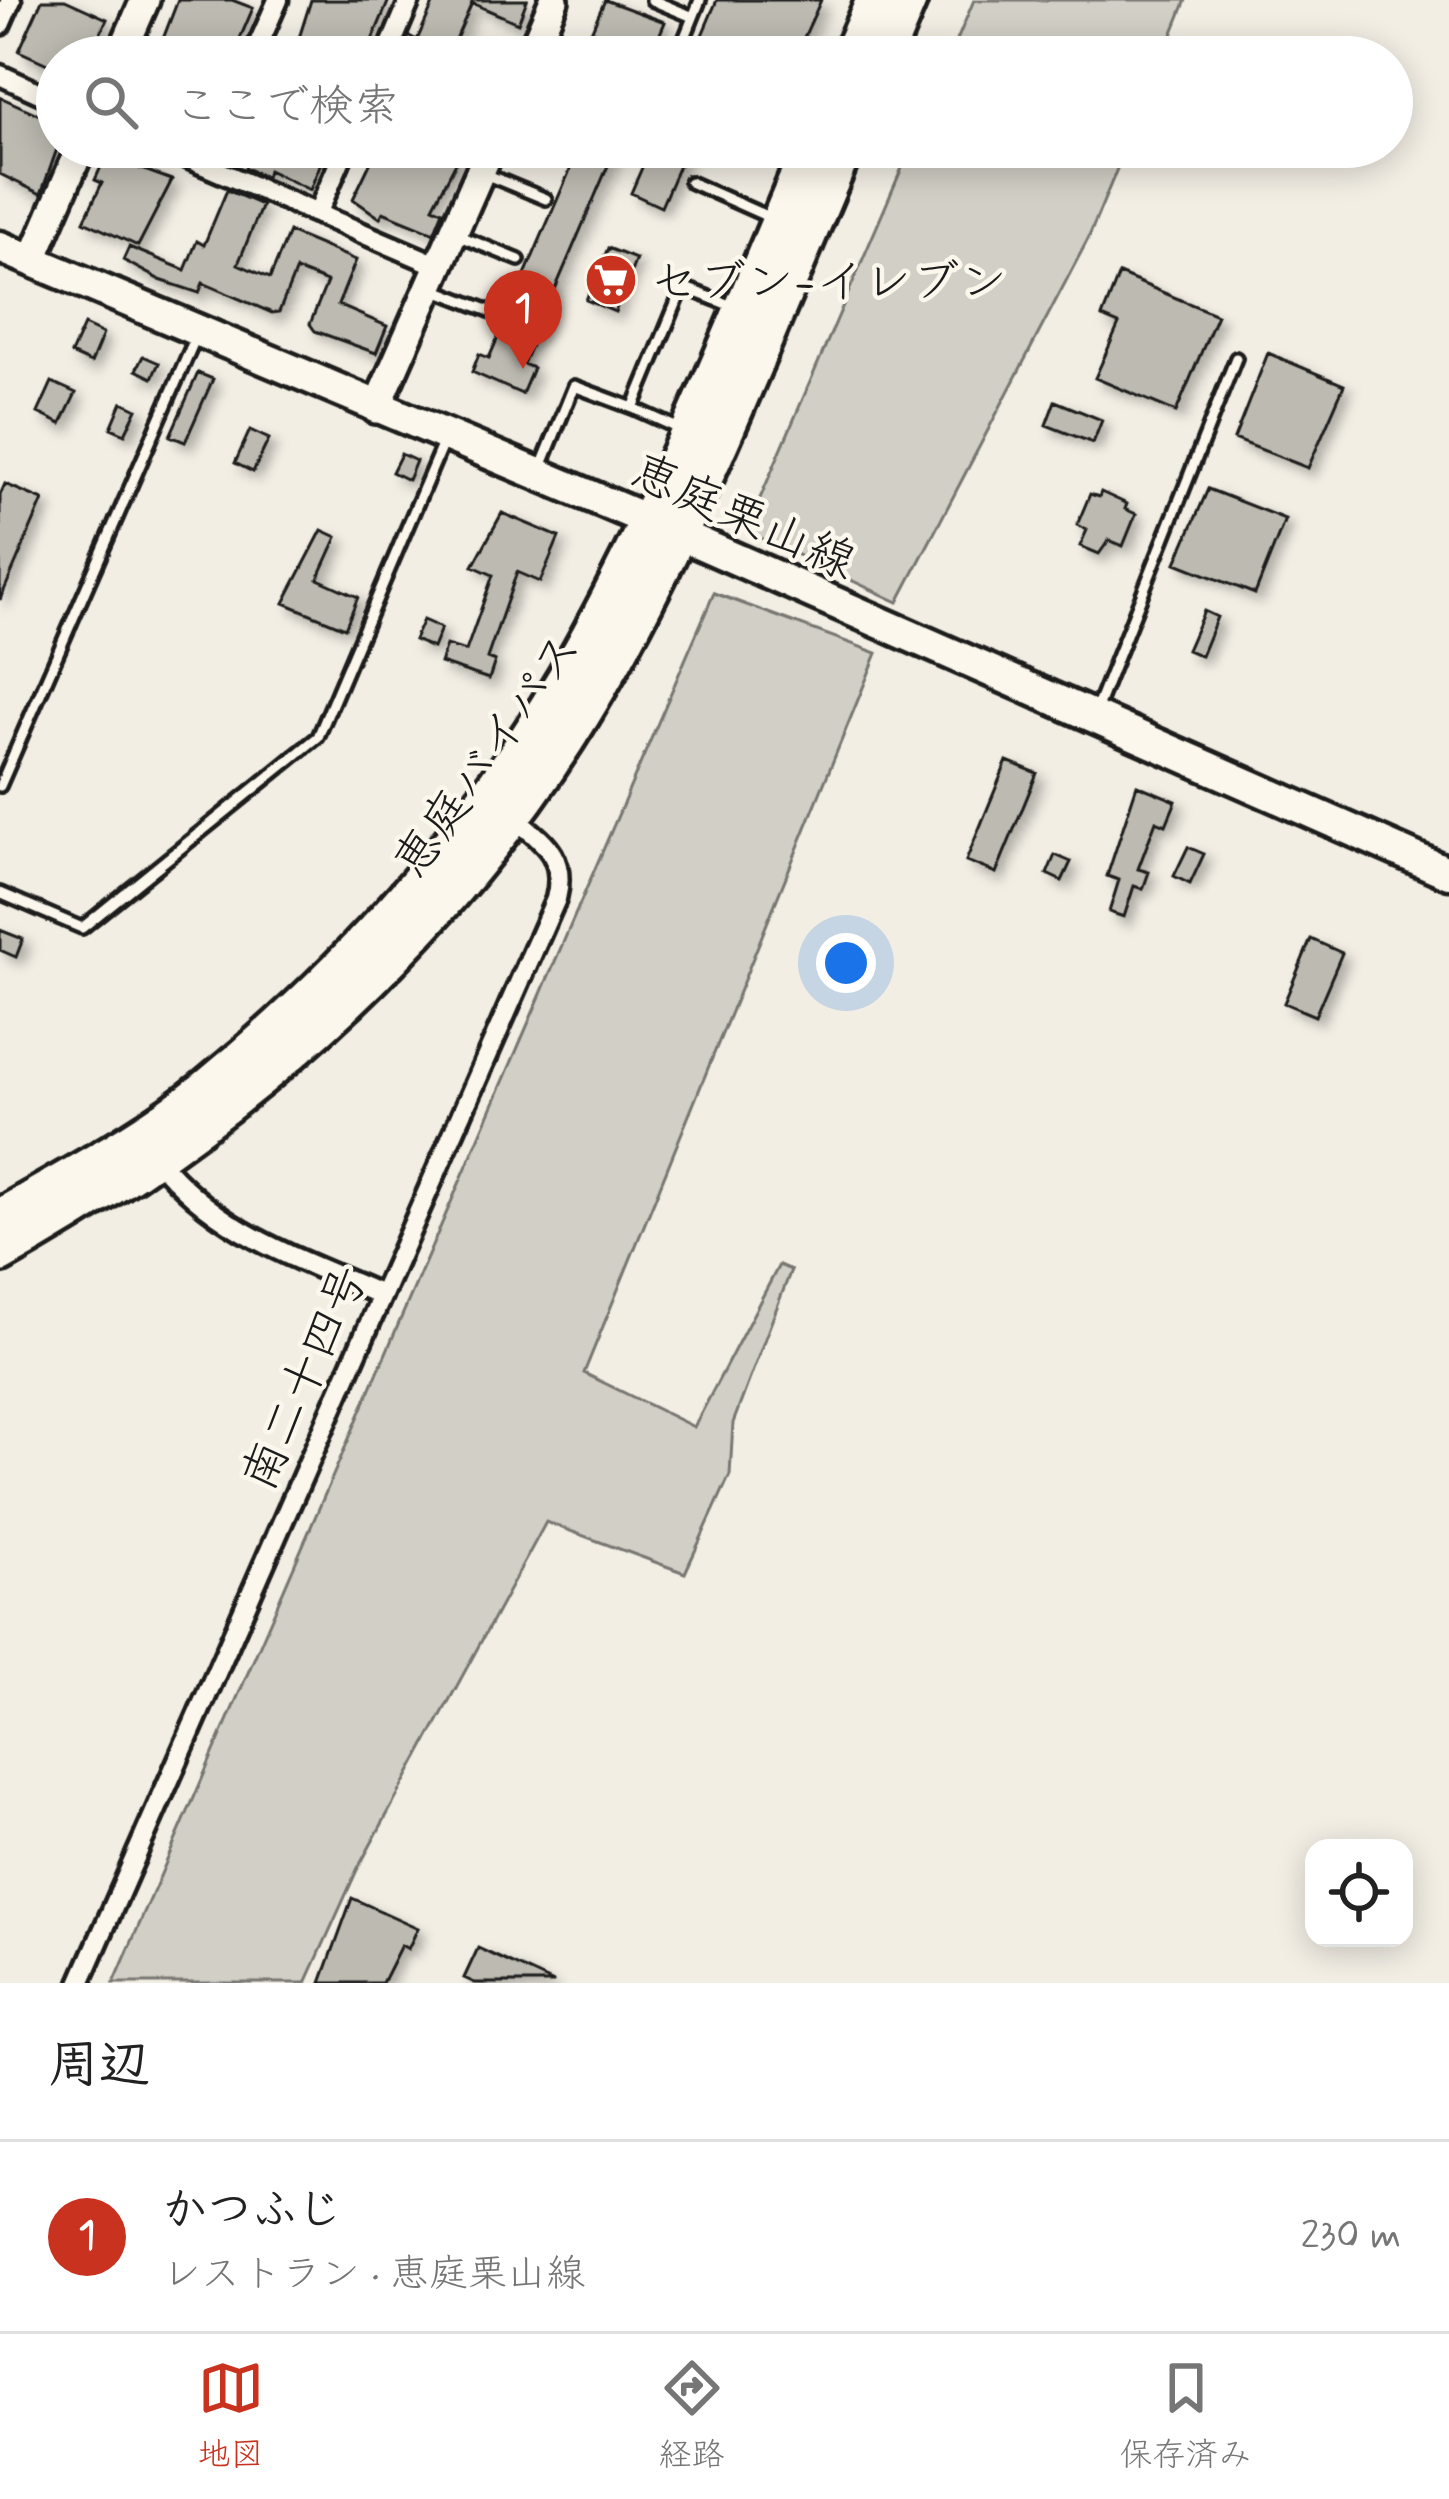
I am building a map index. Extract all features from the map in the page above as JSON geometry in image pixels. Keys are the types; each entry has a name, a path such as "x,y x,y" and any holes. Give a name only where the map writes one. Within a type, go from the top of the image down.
{"highway":[{"path":"859,36 875,0"},
{"path":"893,36 908,0"},
{"name":"恵庭バイパス","path":"0,1254 157,1159 282,1063 402,949 512,816 612,663 661,528 686,431 802,168"},
{"name":"恵庭バイパス","path":"0,1219 203,1090 330,980 449,846 661,528 835,168"}],"main road":[{"name":"恵庭栗山線","path":"0,247 661,528 1449,873"}],"street":[{"path":"0,25 11,0"},
{"path":"129,36 145,0"},
{"path":"262,36 278,0"},
{"path":"395,36 410,0"},
{"path":"539,36 554,0"},
{"path":"0,76 36,92"},
{"path":"32,261 72,168"},
{"path":"232,168 434,276"},
{"path":"318,212 337,168"},
{"path":"376,409 481,168"},
{"name":"南二十四号","path":"80,1983 556,899 560,868 555,851 512,816"},
{"path":"157,1159 191,1200 239,1231 381,1295"}],"lane":[{"path":"652,0 693,17"},
{"path":"685,36 700,0"},
{"path":"499,168 546,199"},
{"path":"690,182 779,222"},
{"path":"453,234 519,260"},
{"path":"434,276 495,313"},
{"path":"633,407 683,287 742,310"},
{"path":"0,786 198,332"},
{"path":"1093,718 1236,358"},
{"path":"538,476 574,386 686,431"},
{"path":"0,893 82,928 318,737 445,438"}],"shaded area":[{"path":"974,0 1186,0 1171,36 959,36"},
{"path":"902,168 1117,168 1088,239 898,602 746,531"},
{"path":"714,593 877,653 584,1373 694,1427 779,1265 791,1270 733,1423 730,1475 685,1573 546,1522 357,1870 306,1983 114,1983"}],"building":[{"path":"42,0 65,0 107,19 99,36 36,36 36,59 19,51"},
{"path":"178,0 232,0 253,8 241,36 164,36"},
{"path":"311,0 389,0 374,36 300,36"},
{"path":"435,0 527,0 518,23 472,3 457,36 419,36"},
{"path":"605,0 665,22 659,36 589,36"},
{"path":"717,0 821,0 805,36 702,36"},
{"path":"0,97 36,113 36,168 50,168 41,194 0,174"},
{"path":"100,168 139,168 172,180 138,246 84,221 102,183 95,180"},
{"path":"245,168 319,168 310,190 268,170 266,177"},
{"path":"368,168 453,168 433,207 443,211 434,233 383,212 380,218 353,199"},
{"path":"571,168 607,168 523,364 533,368 522,394 472,372 479,354 489,358"},
{"path":"642,168 678,168 661,207 631,193"},
{"path":"227,190 262,205 238,264 270,278 289,232 356,260 338,305 387,326 376,353 315,331 310,324 327,282 296,270 279,312 272,313 203,283 199,293 160,280 123,260 129,247 185,270 197,241 204,245"},
{"name":"セブン-イレブン","path":"608,248 636,259 615,312 586,300"},
{"path":"1119,274 1217,315 1176,412 1095,378 1119,324 1102,317"},
{"path":"84,325 103,334 91,363 71,354"},
{"path":"1268,353 1344,385 1308,468 1234,439"},
{"path":"143,356 159,363 152,378 136,370"},
{"path":"198,373 213,379 185,442 170,436"},
{"path":"52,382 76,393 61,424 38,413"},
{"path":"1055,401 1102,420 1093,443 1046,425"},
{"path":"122,402 137,409 125,434 111,428"},
{"path":"250,430 269,439 253,472 235,463"},
{"path":"401,454 416,461 408,480 392,472"},
{"path":"5,484 43,500 0,600 0,495"},
{"path":"1208,489 1285,519 1255,594 1176,563"},
{"path":"1101,492 1127,504 1125,509 1136,514 1123,546 1109,540 1099,554 1080,546 1087,530 1077,525 1090,494 1099,497"},
{"path":"502,513 559,537 540,582 517,572 487,658 495,661 489,679 440,663 446,645 466,651 493,575 473,566"},
{"path":"322,530 337,537 318,579 358,597 345,628 284,603"},
{"path":"1204,611 1217,617 1201,656 1187,650"},
{"path":"423,620 441,628 433,648 414,640"},
{"path":"1007,761 1037,773 996,873 966,861"},
{"path":"1137,785 1176,801 1166,825 1156,821 1138,869 1149,872 1143,889 1134,886 1124,917 1109,912 1119,880 1107,876"},
{"path":"1188,847 1204,854 1190,884 1174,876"},
{"path":"1055,855 1071,862 1062,881 1047,874"},
{"path":"0,930 23,939 16,957 0,950"},
{"path":"1311,939 1342,953 1315,1016 1284,1003"},
{"path":"352,1898 418,1928 408,1949 401,1945 382,1983 321,1983"},
{"path":"478,1948 554,1983 475,1983 464,1978"}],"place":[{"name":"セブン-イレブン","path":"611,280"},
{"name":"かつふじ","path":"523,369"}]}
